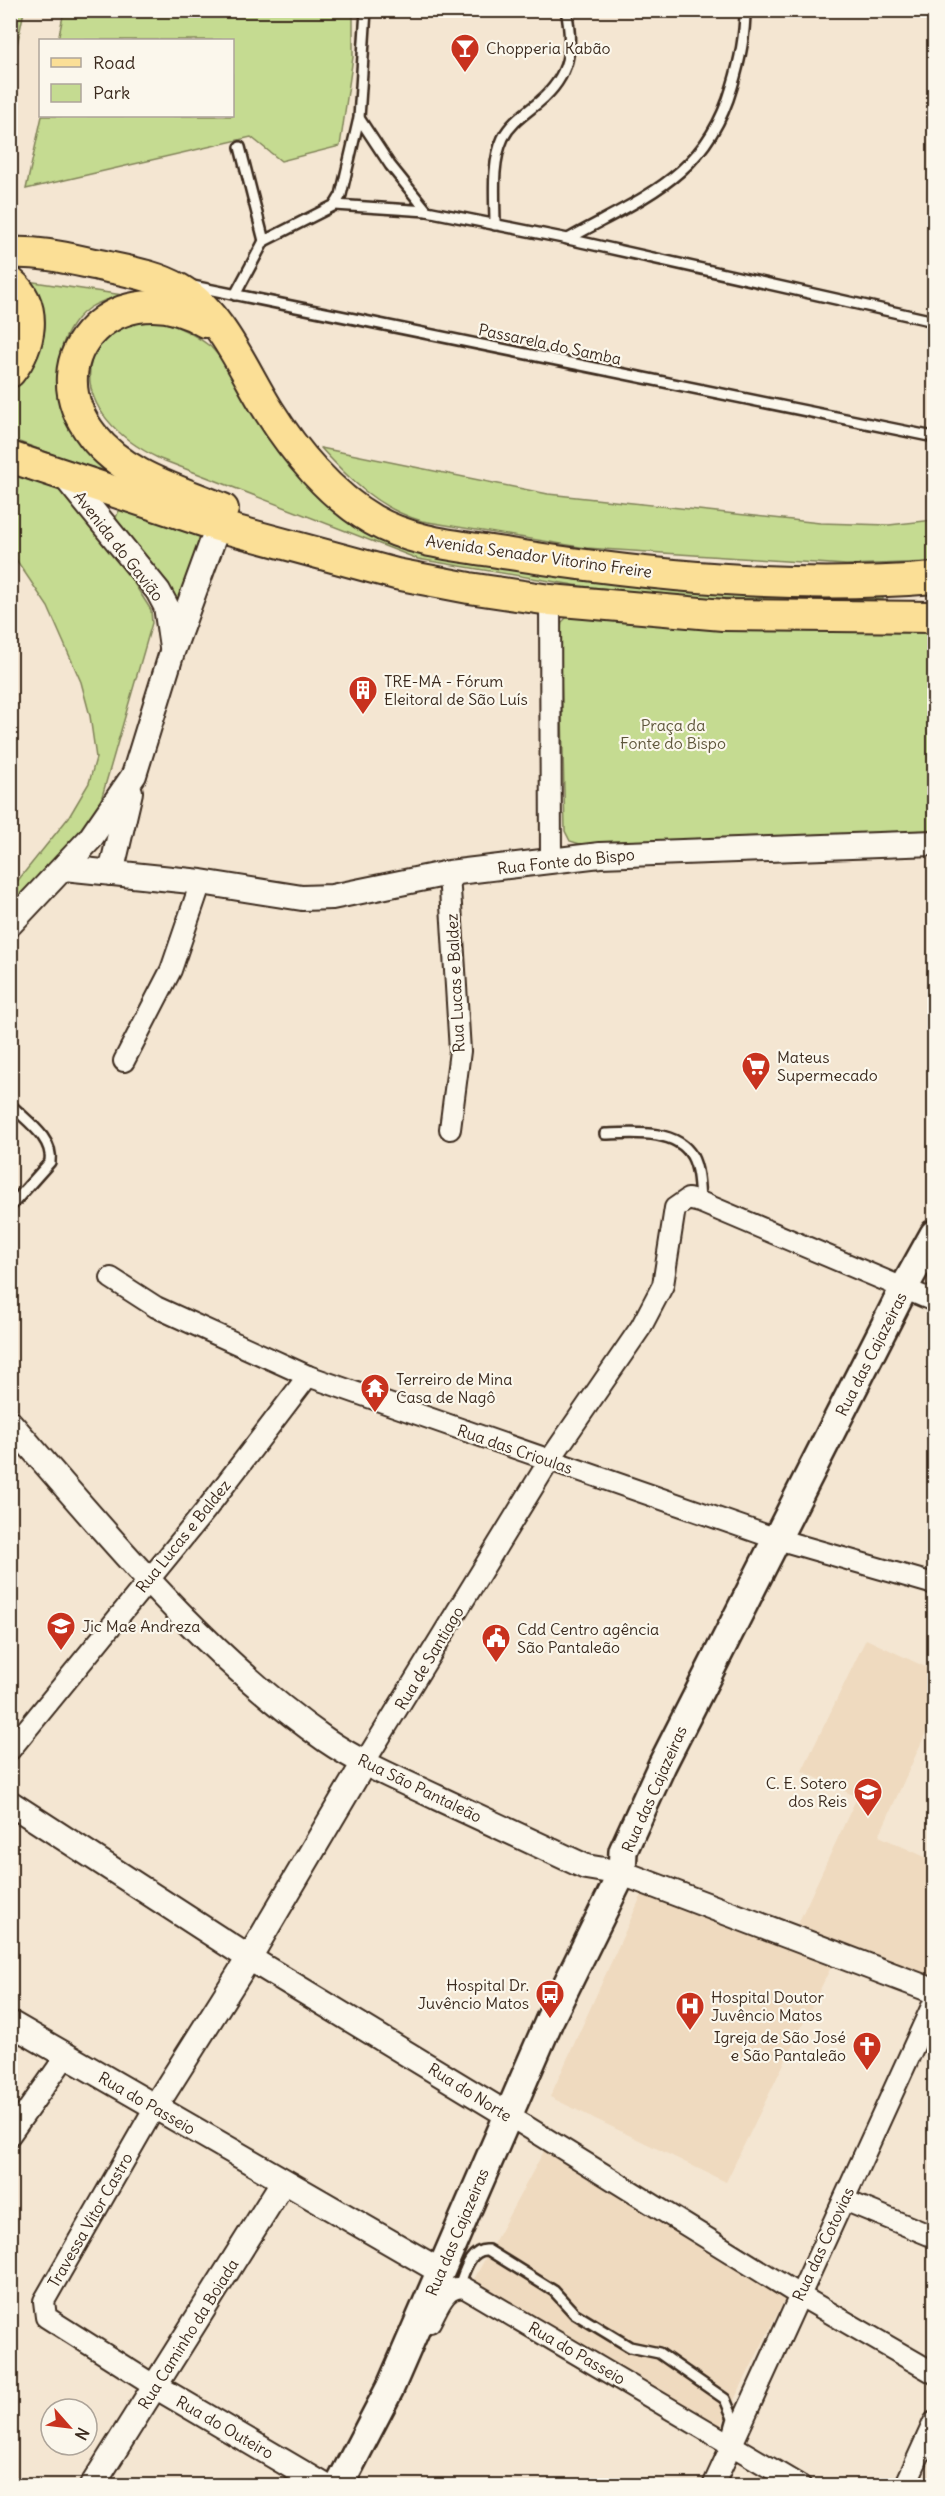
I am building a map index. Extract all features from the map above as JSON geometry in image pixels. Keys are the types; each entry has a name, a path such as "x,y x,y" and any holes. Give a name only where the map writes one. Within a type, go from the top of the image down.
{"main road":[{"name":"Avenida Senador Vitorino Freire","path":"10,253 49,255 159,280 178,288 200,305 235,354 281,430 320,475 372,519 411,536 576,564 645,573 837,582 934,578"},
{"path":"10,282 25,300 30,322 24,348 10,372"},
{"path":"235,354 218,334 190,314 161,305 124,310 92,330 76,353 72,381 78,409 93,437 131,469 357,563"},
{"path":"10,457 66,478 218,526 396,574 550,600 723,615 934,617"},
{"name":"Rua das Cajazeiras","path":"339,2486 449,2279 508,2115 550,2019 622,1873 622,1851 662,1765 904,1288 934,1234"}],"street":[{"name":"Avenida do Gavião","path":"66,478 158,591 169,621 172,652"},
{"name":"Avenida do Gavião","path":"10,924 64,868 106,818 134,775 172,652 218,526"},
{"path":"550,600 551,861"},
{"path":"111,873 134,775"},
{"name":"Rua Fonte do Bispo","path":"64,868 201,882 254,892 322,897 449,873 600,855 934,843"},
{"name":"Rua Lucas e Baldez","path":"449,873 460,1051 450,1129"},
{"path":"124,1061 171,970 201,882"},
{"name":"Rua de Santiago","path":"155,2107 249,1958 364,1763 549,1461 641,1327 663,1285 675,1208 688,1199 700,1202"},
{"path":"700,1202 934,1301"},
{"name":"Rua das Crioulas","path":"111,1278 156,1306 308,1376 777,1539 934,1584"},
{"name":"Rua Lucas e Baldez","path":"10,1750 212,1502 308,1376"},
{"name":"Rua São Pantaleão","path":"10,1423 147,1580 210,1642 276,1701 326,1739 364,1763 586,1867 622,1873 934,1991"},
{"name":"Rua do Norte","path":"10,1803 249,1958 799,2295 934,2373"},
{"name":"Rua das Cotovias","path":"713,2486 729,2443 934,2002"},
{"name":"Rua do Passeio","path":"10,2023 801,2486"},
{"path":"10,2134 66,2056"},
{"name":"Travessa Vitor Castro","path":"155,2107 44,2301 46,2317 155,2386"},
{"name":"Rua Caminho da Boiada","path":"92,2486 283,2182"},
{"path":"843,2200 934,2237"},
{"name":"Rua do Outeiro","path":"155,2386 325,2486"},
{"path":"905,2486 934,2422"}],"lane":[{"path":"495,225 495,178 499,151 510,126 550,91 566,64 572,42 566,10"},
{"path":"568,238 667,184 693,161 710,139 725,111 739,64 745,30 745,10"},
{"path":"335,205 346,180 359,118 366,11"},
{"path":"359,118 396,173 427,211"},
{"path":"240,147 264,241"},
{"path":"235,295 264,241 335,205 427,211 568,238 934,321"},
{"name":"Passarela do Samba","path":"159,280 934,437"},
{"path":"10,1104 49,1144 51,1155 50,1162 10,1207"},
{"path":"605,1134 637,1132 665,1137 681,1145 692,1155 700,1202"},
{"path":"449,2279 477,2251 488,2250 554,2291 574,2313 630,2347 659,2354 725,2398 733,2418 729,2443"}],"shaded area":[{"name":"C. E. Sotero dos Reis","path":"866,1639 934,1671 934,1715 879,1836 934,1861 934,1962 924,1983 795,1930 857,1797 802,1771"},
{"name":"Hospital Doutor Juvêncio Matos","path":"643,1892 832,1965 726,2182 550,2097"},
{"path":"544,2151 786,2297 720,2428 473,2281"}],"green space":[{"path":"10,11 24,11 11,74"},
{"path":"64,11 353,11 353,57 340,146 281,161 251,137 26,189 42,117 234,117 234,39 58,39"},
{"path":"27,281 123,295 97,303 78,318 62,345 57,377 59,393 71,421 123,475 79,464 11,439 10,391 31,366 43,338 45,323 43,308 37,294"},
{"path":"143,319 179,328 211,347 371,531 882,591 883,599 804,601 688,597 580,586 418,559 160,459 118,432 98,406 92,391 90,375 92,358 97,342 108,330"},
{"path":"321,448 548,494 820,523 889,525 934,520 934,562 846,565 586,548 422,521 392,509 366,492"},
{"path":"11,469 63,489 110,545 151,610 152,623 101,800 88,823 11,908 11,889 69,817 89,783 96,758 90,716 81,682 48,607 11,552"},
{"path":"120,508 200,537 187,593 175,599 115,520"},
{"name":"Praça da Fonte do Bispo","path":"570,614 934,631 934,835 583,845 570,841 565,831 560,634 562,622"}],"place":[{"name":"Chopperia Kabão","path":"465,74"},
{"name":"TRE-MA - Fórum Eleitoral de São Luís","path":"363,716"},
{"name":"Mateus Supermecado","path":"756,1092"},
{"name":"Terreiro de Mina Casa de Nagô","path":"375,1414"},
{"name":"Jic Mae Andreza","path":"61,1652"},
{"name":"Cdd Centro agência São Pantaleão","path":"496,1664"},
{"name":"C. E. Sotero dos Reis","path":"868,1818"},
{"name":"Hospital Dr. Juvêncio Matos","path":"550,2020"},
{"name":"Hospital Doutor Juvêncio Matos","path":"690,2032"},
{"name":"Igreja de São José e São Pantaleão","path":"867,2072"}]}
